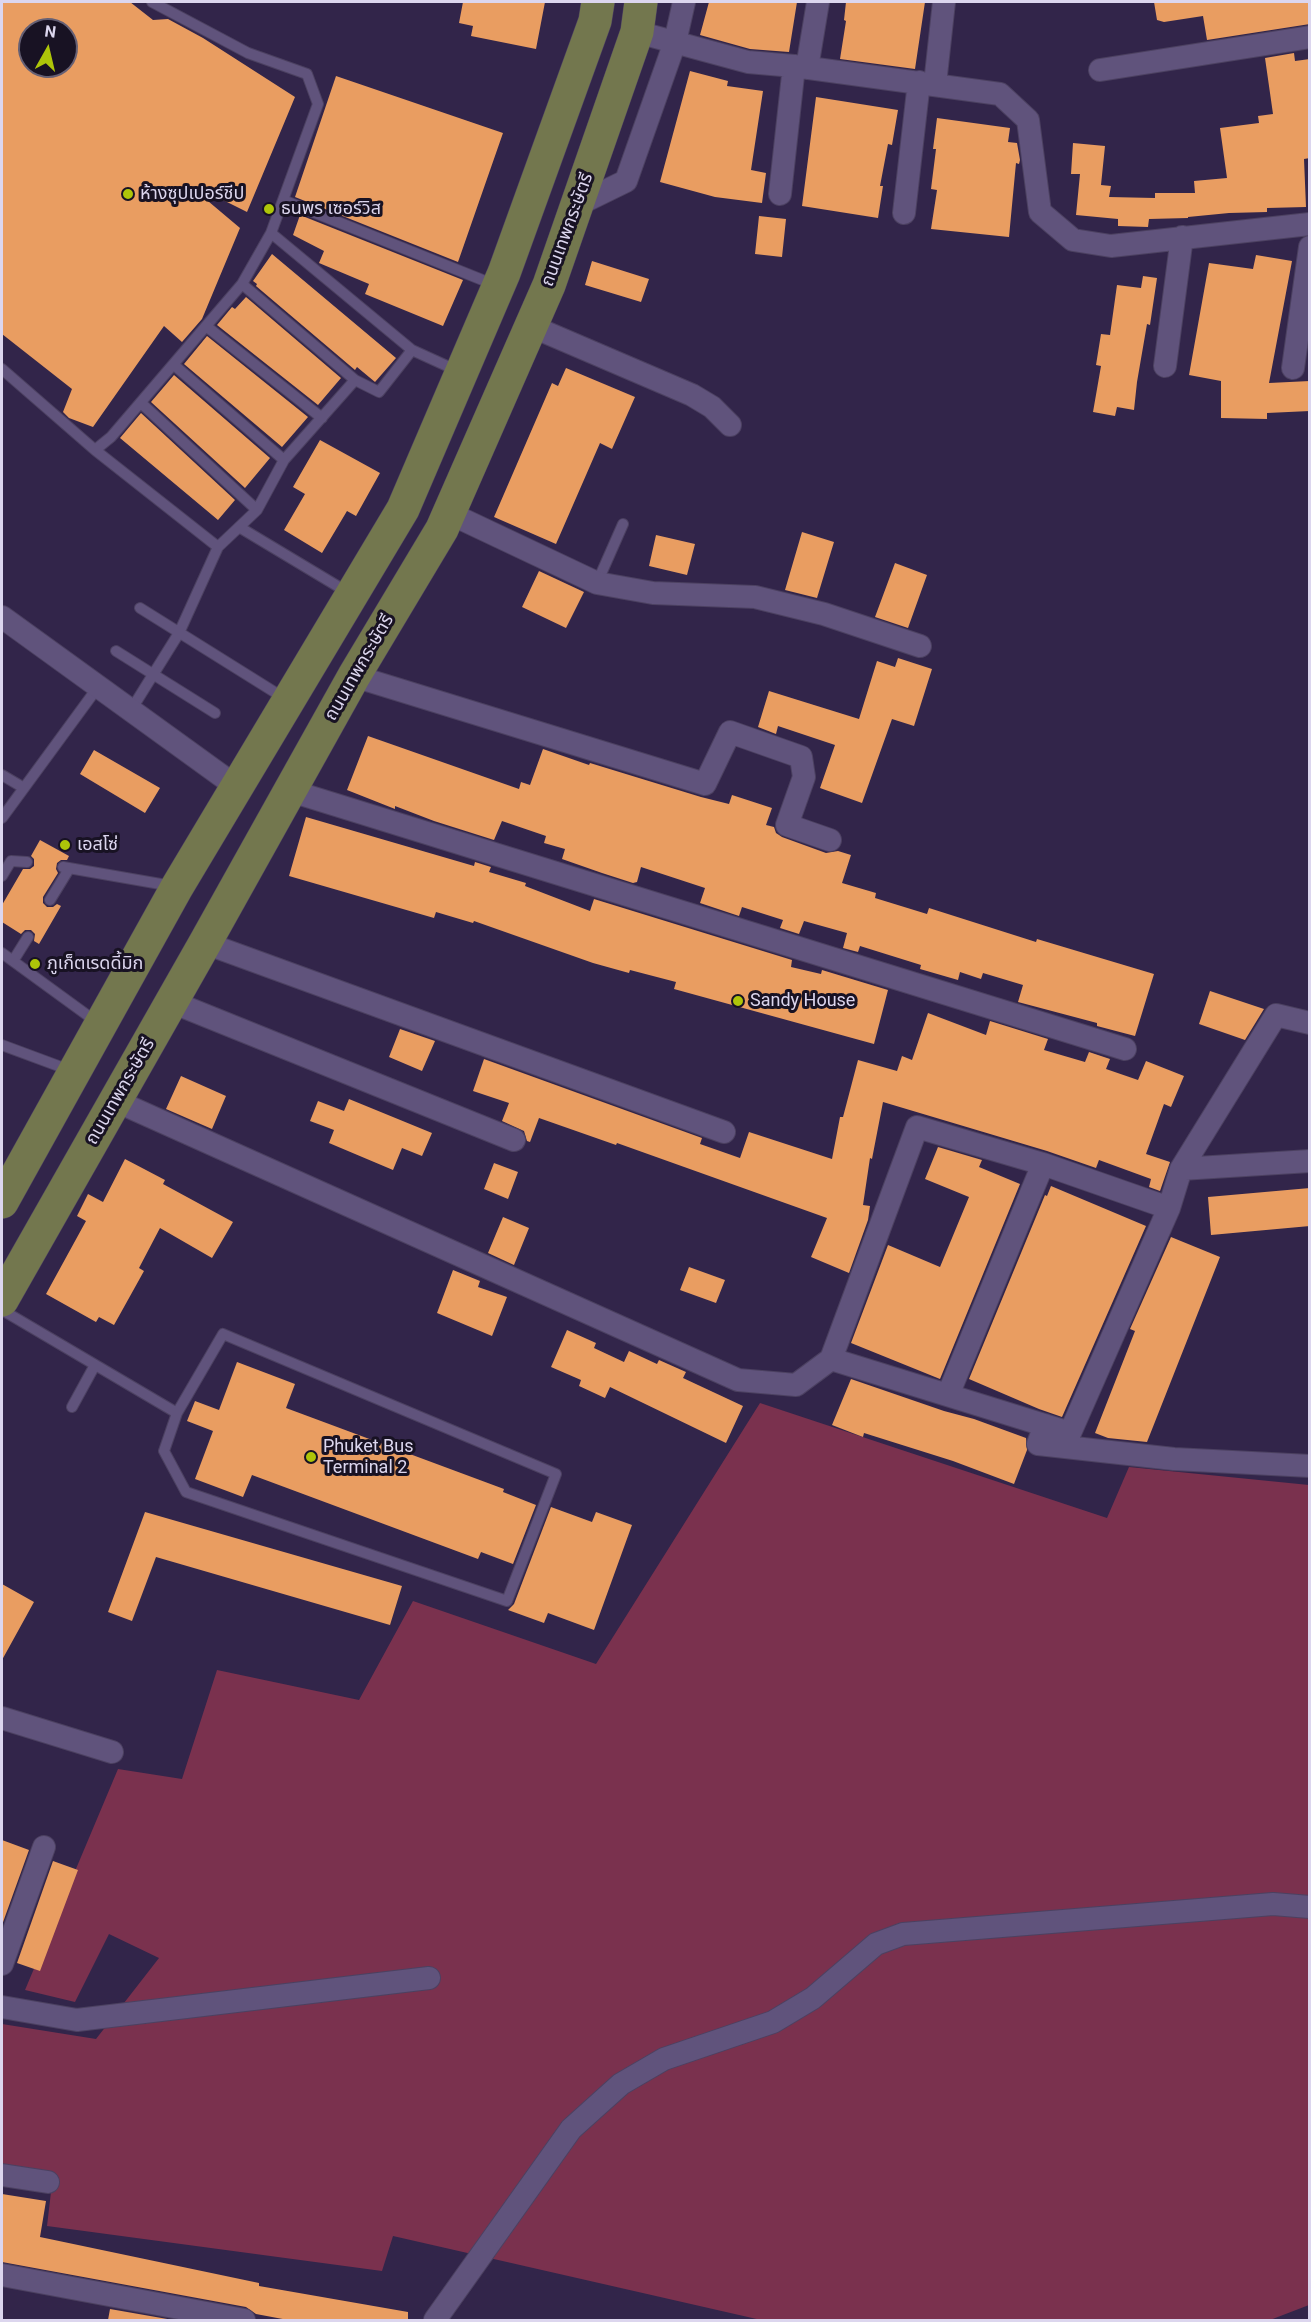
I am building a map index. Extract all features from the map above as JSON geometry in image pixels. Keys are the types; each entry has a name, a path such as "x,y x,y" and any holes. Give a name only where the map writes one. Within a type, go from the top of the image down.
{"main road":[{"path":"2,1202 177,887 403,509 498,286 595,21 598,2"},
{"name":"ถนนเทพกระษัตรี","path":"2,1300 205,944 354,676 442,529 549,285 639,17"}],"street":[{"path":"577,206 626,181 675,42 684,2"},
{"path":"780,194 800,67 818,2"},
{"path":"904,213 944,2"},
{"path":"639,17 675,42 748,62 1000,94 1028,120 1040,212 1073,240 1111,246 1310,224"},
{"path":"1100,70 1310,37"},
{"path":"1165,366 1182,237"},
{"path":"1293,368 1310,247"},
{"path":"531,326 693,395 712,406 730,424"},
{"path":"448,513 597,583 653,593 755,597 824,614 920,646"},
{"path":"2,616 237,787"},
{"path":"354,676 705,784 730,732 801,757 804,777 787,825 830,840"},
{"path":"291,791 1125,1049"},
{"path":"205,944 724,1132"},
{"path":"172,1002 514,1140"},
{"path":"831,1359 1070,1433 1169,1208 1181,1169 1276,1016 1310,1023"},
{"path":"116,1101 738,1380 796,1385 831,1359 917,1127 1043,1164 1169,1208"},
{"path":"1181,1169 1310,1161"},
{"path":"948,1395 1043,1164"},
{"path":"1045,1425 1038,1444 1174,1459 1310,1466"},
{"path":"2,1718 112,1752"},
{"path":"2,1964 44,1847"},
{"path":"435,2320 571,2129 621,2084 664,2059 773,2022 813,1998 876,1944 903,1934 1273,1904 1310,1907"},
{"path":"2,2007 77,2020 429,1978"},
{"path":"2,2175 48,2182"},
{"path":"2,2275 244,2320"}],"lane":[{"path":"95,450 111,437 242,284 272,233 318,104 307,74 248,53 152,2"},
{"path":"284,200 498,286"},
{"path":"272,233 412,350 462,372"},
{"path":"242,284 355,380 379,392 412,350"},
{"path":"206,326 322,418"},
{"path":"174,365 284,460"},
{"path":"2,369 95,450 218,547"},
{"path":"131,710 179,633 218,547 257,510 284,460 355,380"},
{"path":"141,403 257,510"},
{"path":"597,583 623,524"},
{"path":"239,527 352,595"},
{"path":"140,608 288,701"},
{"path":"116,651 215,713"},
{"path":"2,818 98,687"},
{"path":"2,775 24,788"},
{"path":"2,876 11,861 27,862"},
{"path":"50,900 66,868 177,887"},
{"path":"13,961 28,937"},
{"path":"2,953 101,1025"},
{"path":"2,1045 76,1072"},
{"path":"2,1310 177,1413"},
{"path":"223,1334 556,1474 507,1601 186,1492 164,1451 177,1413 223,1334"},
{"path":"72,1407 95,1365"}],"shaded area":[{"path":"760,1403 1107,1518 1129,1467 1309,1485 1309,2305 1270,2320 761,2320 393,2236 382,2271 47,2226 53,2175 2,2164 2,2024 96,2039 159,1958 109,1934 75,2002 25,1990 118,1769 182,1779 217,1670 359,1700 413,1601 596,1664"}],"building":[{"name":"ห้างซุปเปอร์ชีป","path":"2,2 130,2 153,20 168,19 203,38 295,97 247,212 205,191 202,196 240,228 202,319 182,342 164,326 93,427 69,418 63,412 72,389 2,334"},
{"path":"463,2 545,2 536,49 471,36 473,26 459,23"},
{"path":"709,2 797,2 789,52 750,49 700,35"},
{"path":"846,2 925,2 915,69 840,59 846,21 844,20"},
{"path":"1154,2 1310,2 1310,24 1207,40 1203,16 1164,22 1157,20"},
{"path":"1294,53 1295,61 1310,59 1310,158 1304,159 1306,207 1267,208 1267,212 1149,219 1148,227 1118,226 1118,219 1076,215 1080,174 1071,174 1073,143 1105,146 1101,185 1111,186 1109,197 1155,198 1155,193 1195,193 1194,181 1227,178 1220,128 1259,123 1258,116 1273,114 1265,58"},
{"path":"690,71 728,81 727,86 763,91 751,170 766,173 762,203 715,197 660,182"},
{"path":"336,76 503,133 458,262 295,197"},
{"path":"816,97 898,110 892,145 888,144 880,186 883,186 878,218 802,206"},
{"path":"937,118 1010,128 1008,142 1017,143 1020,160 1019,164 1016,163 1009,237 931,229 937,190 931,189"},
{"path":"300,215 463,280 443,326 365,294 369,284 319,263 324,251 293,235"},
{"path":"759,216 786,219 782,257 755,254"},
{"path":"272,254 396,358 375,382 357,367 355,370 256,286 257,284 253,281"},
{"path":"1256,255 1292,261 1269,383 1310,381 1310,411 1267,413 1267,419 1221,418 1221,381 1189,375 1209,263 1253,269"},
{"path":"592,261 649,279 641,302 585,285"},
{"path":"1143,276 1157,278 1150,325 1147,324 1134,410 1117,407 1115,416 1093,412 1101,366 1096,365 1101,334 1110,335 1117,285 1141,288"},
{"path":"246,297 341,378 318,405 217,325 232,307 235,309"},
{"path":"207,336 308,417 282,447 184,364"},
{"path":"566,368 635,397 612,449 600,443 556,544 494,517 552,383 558,386"},
{"path":"174,375 270,458 245,488 151,402"},
{"path":"141,413 235,500 218,520 120,438"},
{"path":"320,440 380,473 356,516 347,511 322,553 284,530 305,494 293,487"},
{"path":"802,532 834,542 817,598 785,590"},
{"path":"656,535 695,544 687,575 649,566"},
{"path":"895,563 927,575 908,628 875,617"},
{"path":"539,571 584,592 566,628 522,607"},
{"path":"898,658 932,669 914,726 892,719 862,803 820,788 835,745 778,726 776,734 758,727 769,691 859,719 877,661 895,667"},
{"path":"368,736 519,789 521,782 530,785 543,749 589,765 590,763 701,797 729,804 732,795 772,808 766,825 774,827 776,833 782,837 826,853 838,851 851,855 842,883 876,893 875,898 927,914 929,908 1036,942 1037,939 1154,974 1135,1036 1097,1026 1097,1023 1018,1002 1023,985 983,973 981,979 960,972 958,980 920,969 921,965 860,946 858,952 843,948 847,933 804,921 799,934 780,928 783,920 742,907 739,916 700,903 705,888 641,867 637,882 633,883 602,873 562,859 565,849 544,843 546,836 502,821 494,840 395,806 395,809 347,790"},
{"path":"94,750 160,788 145,813 80,774"},
{"path":"306,817 474,866 475,862 491,867 489,872 526,883 525,886 590,911 594,899 792,960 791,967 821,974 822,970 888,990 874,1044 674,989 676,982 593,963 474,921 473,923 436,912 434,918 289,876"},
{"path":"40,840 69,856 67,860 57,863 58,873 43,897 43,903 47,907 57,904 61,906 39,944 34,941 35,934 31,930 25,930 21,934 2,922 2,905 23,869 30,869 34,866 34,859 31,856"},
{"path":"1210,991 1264,1009 1245,1040 1199,1024"},
{"path":"928,1013 986,1035 990,1021 1048,1039 1044,1050 1085,1062 1089,1052 1110,1059 1106,1069 1138,1080 1146,1061 1184,1076 1171,1107 1164,1104 1146,1154 1170,1162 1160,1191 1149,1187 1151,1179 1099,1160 1096,1168 883,1102 872,1159 870,1158 863,1205 870,1206 868,1220 849,1273 811,1257 827,1218 617,1143 616,1145 539,1118 530,1142 527,1141 524,1131 502,1121 509,1103 473,1091 484,1059 702,1138 700,1144 740,1158 749,1132 832,1159 840,1117 843,1117 858,1060 897,1071 902,1056 912,1060"},
{"path":"400,1029 435,1041 422,1071 389,1057"},
{"path":"181,1076 226,1096 212,1129 166,1109"},
{"path":"349,1099 432,1133 422,1156 402,1148 393,1170 329,1143 334,1130 310,1121 318,1101 344,1111"},
{"path":"938,1147 982,1160 979,1167 1020,1184 940,1379 851,1343 888,1245 940,1267 969,1197 925,1179"},
{"path":"125,1159 165,1180 163,1184 233,1222 212,1258 160,1228 139,1268 144,1271 114,1325 99,1317 96,1322 46,1294 86,1221 77,1216 88,1194 103,1202"},
{"path":"494,1163 518,1172 508,1199 484,1189"},
{"path":"1051,1186 1146,1226 1062,1417 969,1379 1045,1195 1047,1196"},
{"path":"1310,1188 1310,1226 1211,1235 1208,1197"},
{"path":"503,1217 529,1228 514,1265 488,1253"},
{"path":"1171,1237 1220,1257 1147,1442 1108,1438 1095,1433 1135,1331 1130,1329"},
{"path":"689,1267 725,1280 716,1303 680,1290"},
{"path":"453,1270 480,1281 478,1287 507,1297 492,1336 437,1313"},
{"path":"567,1330 596,1343 594,1348 624,1362 629,1351 657,1364 659,1360 686,1372 683,1378 743,1406 726,1443 610,1387 605,1398 579,1386 581,1380 551,1367"},
{"name":"Phuket Bus Terminal 2","path":"237,1362 295,1384 286,1408 504,1489 503,1492 536,1505 513,1564 481,1552 478,1559 252,1475 243,1497 195,1479 213,1431 187,1421 195,1401 219,1410"},
{"path":"851,1379 1026,1438 1027,1450 1014,1484 953,1461 864,1433 863,1437 832,1425"},
{"path":"551,1507 592,1522 596,1512 632,1525 594,1630 548,1613 544,1623 508,1610 514,1604"},
{"path":"145,1512 402,1586 390,1625 156,1557 132,1621 108,1612"},
{"path":"2,1584 34,1602 2,1660"},
{"path":"2,1840 29,1850 2,1925"},
{"path":"53,1861 78,1870 40,1971 17,1963"},
{"path":"2,2194 46,2201 40,2237 259,2283 259,2286 408,2312 408,2320 288,2320 256,2314 246,2307 2,2262"},
{"path":"110,2309 173,2320 108,2320"}],"place":[{"name":"ห้างซุปเปอร์ชีป","path":"128,194"},
{"name":"ธนพร เซอร์วิส","path":"269,209"},
{"name":"เอสโซ่","path":"65,845"},
{"name":"ภูเก็ตเรดดี้มิก","path":"35,964"},
{"name":"Sandy House","path":"738,1001"},
{"name":"Phuket Bus Terminal 2","path":"311,1457"}]}
